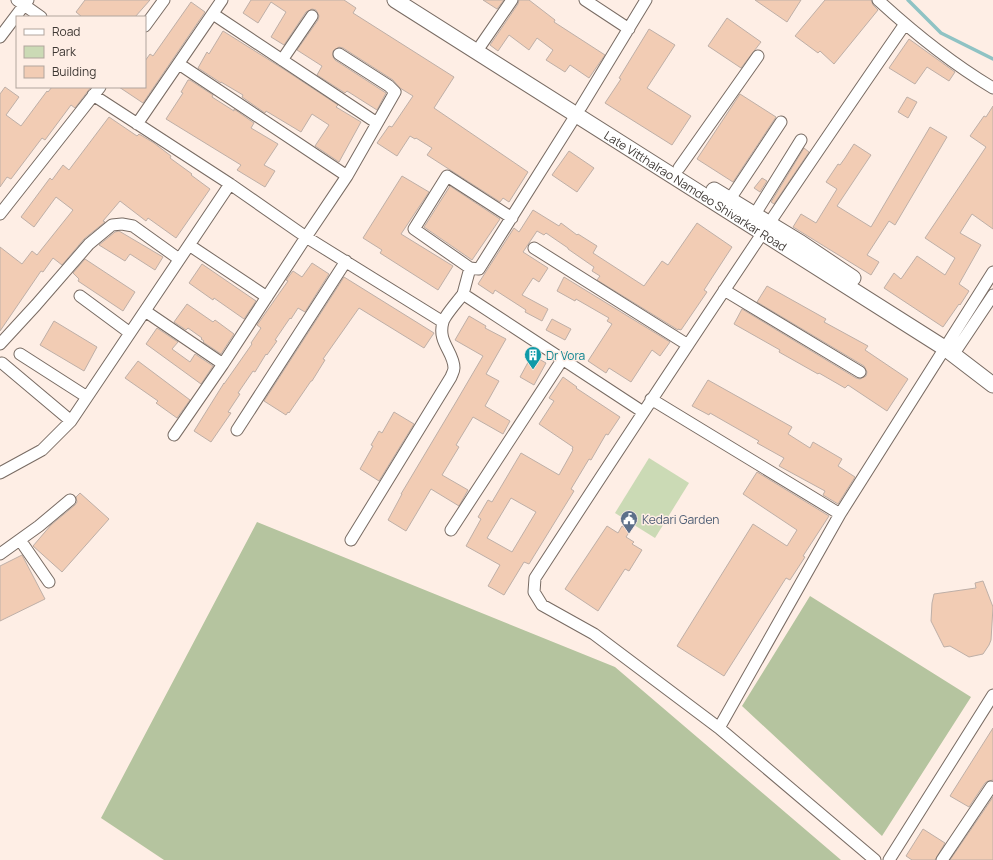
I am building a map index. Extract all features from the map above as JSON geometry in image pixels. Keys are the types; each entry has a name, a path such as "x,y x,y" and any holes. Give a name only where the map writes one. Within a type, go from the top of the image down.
{"main road":[{"name":"Late Vitthalrao Namdeo Shivarkar Road","path":"395,0 579,111 766,228 993,376"},
{"name":"Late Vitthalrao Namdeo Shivarkar Road","path":"412,0 579,111 679,168 755,214 766,228"},
{"name":"Late Vitthalrao Namdeo Shivarkar Road","path":"951,349 993,385"}],"street":[{"path":"146,25 164,0"},
{"path":"137,124 222,0"},
{"path":"481,45 512,0"},
{"path":"585,0 629,29"},
{"path":"512,218 447,176 414,229 470,268 479,269 512,218 579,111 646,0"},
{"path":"878,0 948,59 993,88"},
{"path":"0,37 23,2 40,16"},
{"path":"213,14 377,123"},
{"path":"282,60 312,16"},
{"path":"875,860 719,728 594,634 542,605 534,592 535,578 651,399 905,24"},
{"path":"174,435 223,364 347,176 395,92 389,86 339,54"},
{"path":"679,168 758,56"},
{"path":"179,64 347,176"},
{"path":"0,214 96,91 137,124 230,184 306,237 443,322"},
{"path":"730,199 781,122"},
{"path":"755,214 801,140"},
{"path":"0,473 42,450 71,421 230,184"},
{"path":"0,344 89,244 112,225 122,224 133,226 179,259"},
{"path":"189,244 267,297"},
{"path":"534,248 688,345"},
{"path":"237,430 346,262"},
{"path":"351,540 451,377 454,368 451,357 444,345 442,334 443,322 463,294 470,268"},
{"path":"951,349 993,272"},
{"path":"724,290 860,372"},
{"path":"463,294 643,412"},
{"path":"719,728 840,514 951,349 993,295"},
{"path":"80,296 130,333"},
{"path":"145,311 223,364"},
{"path":"20,354 87,397"},
{"path":"451,530 562,360"},
{"path":"2,363 71,421"},
{"path":"651,399 840,514"},
{"path":"0,554 70,500"},
{"path":"20,540 50,582"},
{"path":"889,860 993,695"},
{"path":"942,860 991,787"}],"green space":[{"path":"649,458 689,483 655,538 615,513"},
{"path":"257,522 615,667 841,860 164,860 101,818"},
{"path":"810,596 971,697 882,836 742,706"}],"building":[{"path":"85,0 150,0 136,16 81,16 76,12"},
{"path":"251,0 344,0 356,8 353,13 454,77 434,108 528,172 509,202 503,198 500,202 427,155 432,148 416,138 415,139 410,136 397,156 377,143 389,126 392,127 413,96 400,88 393,80 343,48 339,47 333,51 333,57 335,60 386,93 377,110 347,91 345,93 317,75 322,66 297,50 318,20 319,16 316,10 312,9 306,12 284,45 271,37 286,12 271,2 258,23 243,13"},
{"path":"483,0 504,0 497,9"},
{"path":"519,0 529,0 555,20 554,22 605,55 589,78 570,65 565,72 546,60 553,50 537,38 529,50 509,35 498,51 490,45 518,4"},
{"path":"755,0 801,0 787,22"},
{"path":"825,0 871,0 873,5 878,10 834,64 820,51 818,53 795,36"},
{"path":"191,2 205,12 143,103 120,88 146,88 146,60 150,54 153,56"},
{"path":"727,18 761,42 741,68 708,46"},
{"path":"649,29 675,45 647,88 691,116 672,145 605,103 621,79 619,78"},
{"path":"223,31 282,68 338,105 336,107 361,122 339,162 315,146 329,125 312,114 301,132 266,111 265,113 242,97 243,95 198,68 207,52 209,54"},
{"path":"909,39 955,72 949,81 927,67 915,84 889,68"},
{"path":"188,80 254,123 251,128 278,144 264,165 275,171 265,187 237,170 241,165 166,119 183,93 181,92"},
{"path":"5,87 19,97 6,115 21,126 47,91 48,92 51,88 90,88 75,108 71,105 45,140 42,138 11,179 7,177 0,187 0,94"},
{"path":"740,94 776,117 733,182 697,159"},
{"path":"907,97 917,102 908,118 898,112"},
{"path":"993,106 993,229 972,214 960,233 981,245 959,284 969,291 943,327 884,288 894,273 901,279 917,256 945,275 955,258 925,238 986,147 970,136"},
{"path":"109,117 137,136 139,134 154,143 171,156 170,158 210,189 176,238 148,218 146,221 120,201 103,221 105,222 84,239 62,265 53,258 43,272 41,271 0,331 0,247 22,264 32,251 37,255 73,210 56,197 34,227 21,217 50,178 52,180 63,165 69,170"},
{"path":"930,127 947,137 895,225 889,221 867,255 879,262 871,275 793,227 801,214 816,223 837,189 826,182 854,144 871,155 837,206 871,227"},
{"path":"804,148 809,152 774,204 771,202"},
{"path":"569,151 594,168 577,192 552,175"},
{"path":"402,176 429,192 401,234 453,266 438,290 380,253 382,250 363,238"},
{"path":"762,178 767,181 760,192 754,188"},
{"path":"450,186 500,219 472,260 424,227"},
{"path":"533,210 559,226 561,223 577,235 578,234 597,246 593,253 644,286 662,261 668,265 697,223 732,247 704,290 707,292 681,330 678,330 597,280 600,276 592,271 594,267 546,233 544,235 537,231 523,252 548,268 539,282 533,278 522,295 548,309 542,321 525,312 526,310 495,290 493,294 478,284 514,228 519,232"},
{"path":"119,231 163,257 155,270 130,254 125,261 99,245 115,232"},
{"path":"85,259 135,292 123,311 78,281 79,279 73,273"},
{"path":"312,263 329,274 305,312 298,308 291,319 290,318 275,340 277,341 267,355 266,354 255,372 253,371 238,393 240,394 228,412 231,413 211,442 194,431 224,383 252,344 251,343 261,328 257,325 288,281 286,280 293,271 302,277"},
{"path":"202,264 256,301 244,319 189,283"},
{"path":"344,277 434,333 424,348 359,308 323,359 325,360 312,381 286,415 264,401"},
{"path":"564,277 670,342 660,356 652,350 631,382 609,368 606,373 588,361 612,324 607,321 609,318 576,299 575,301 557,291"},
{"path":"767,286 826,319 824,322 868,346 865,350 908,379 887,411 848,385 845,388 819,373 818,374 734,324 742,309 856,378 860,379 866,376 867,372 864,366 757,302"},
{"path":"187,304 213,322 215,320 234,334 221,354 203,342 204,341 201,339 202,338 188,328 186,330 174,322"},
{"path":"469,316 486,326 485,328 506,339 486,374 499,381 485,406 510,421 503,434 473,417 456,445 459,447 442,475 468,490 459,506 431,489 406,531 388,520 401,494 483,356 455,340"},
{"path":"552,319 571,329 565,340 546,330"},
{"path":"54,321 97,347 84,371 40,345"},
{"path":"157,328 178,342 172,349 190,362 195,354 213,366 201,384 146,344"},
{"name":"Dr Vora","path":"532,355 546,363 534,385 520,377"},
{"path":"138,361 190,400 177,418 156,403 158,401 125,378"},
{"path":"563,377 577,387 576,388 620,417 608,435 606,434 591,460 589,459 571,489 574,491 529,564 524,562 504,595 488,586 500,565 466,546 481,519 478,517 488,500 492,502 521,453 559,475 573,450 573,447 539,424 554,401 549,398","holes":["511,498 536,512 512,552 487,538"]},
{"path":"708,380 792,427 788,434 810,448 813,442 842,459 838,466 855,477 838,504 823,495 825,491 779,466 784,458 757,443 759,441 710,413 709,415 692,406"},
{"path":"394,412 414,424 379,481 360,469 373,446 371,445 379,431 382,433"},
{"path":"757,472 829,516 803,556 805,557 790,580 786,578 724,676 677,646 753,524 787,546 797,530 743,494"},
{"path":"80,493 109,519 62,572 33,546 51,525 75,505 77,502 76,497"},
{"path":"607,526 618,533 622,526 630,531 626,537 634,542 632,544 642,550 629,571 625,569 598,611 565,589"},
{"path":"22,555 45,599 0,621 0,566"},
{"path":"983,581 993,607 991,640 983,654 969,657 950,646 944,647 931,621 932,603 934,594 976,588 975,583"},
{"path":"993,728 993,780 985,783 969,807 950,796"},
{"path":"993,797 993,860 950,860"},
{"path":"923,829 945,843 935,860 912,860 906,856"}],"waterway":[{"path":"908,0 941,33 993,59"}],"place":[{"name":"Dr Vora","path":"533,370"},
{"name":"Kedari Garden","path":"629,534"}]}
